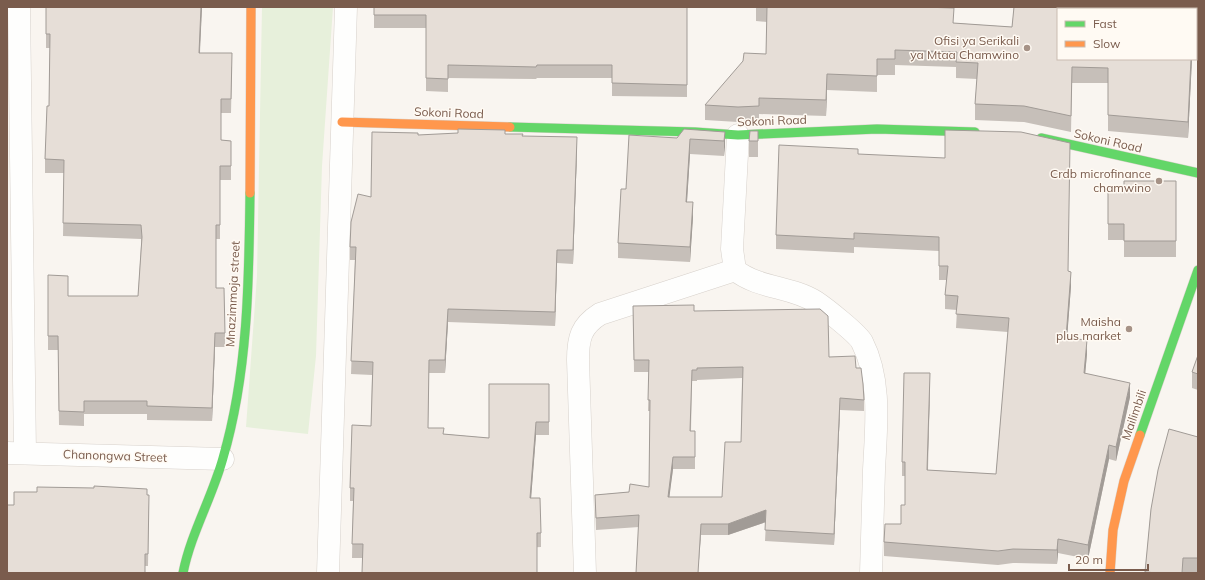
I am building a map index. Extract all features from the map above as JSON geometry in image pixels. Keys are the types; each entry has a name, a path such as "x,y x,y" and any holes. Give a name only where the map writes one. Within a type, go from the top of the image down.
{"street":[{"path":"16,453 19,7"},
{"name":"Mnazimmoja street","path":"183,573 188,549 223,459 240,384 249,256 251,7"},
{"path":"328,573 346,7"},
{"name":"Sokoni Road","path":"342,122 695,132 738,135 877,129 985,133"},
{"path":"738,135 732,249 736,270 745,278 755,282 790,290 816,302 861,340 873,369 877,410 871,573"},
{"name":"Sokoni Road","path":"1031,136 1198,173"},
{"path":"585,573 578,360 578,347 582,333 589,321 600,314 736,270"},
{"name":"Mailimbili","path":"1110,573 1113,530 1124,481 1198,270"},
{"name":"Chanongwa Street","path":"16,453 223,459"}],"green space":[{"path":"262,7 333,7 322,166 316,356 308,434 246,427 257,276"}],"building":[{"path":"46,7 201,7 199,53 232,53 231,99 221,99 221,140 231,141 231,166 220,166 220,225 216,225 216,288 224,288 225,333 215,333 212,408 147,406 147,401 84,401 84,412 59,411 58,336 48,336 48,275 68,276 68,296 138,296 142,237 141,225 63,223 64,160 45,159 47,106 49,106 50,34 46,34"},
{"path":"374,7 687,7 687,85 612,83 612,65 537,65 536,67 448,65 448,79 426,78 426,15 374,15"},
{"path":"767,7 954,8 953,23 1012,27 1014,7 1194,7 1057,8 1057,60 1191,60 1188,122 1108,115 1108,68 1072,67 1071,116 1024,106 975,104 978,63 956,62 957,52 895,50 895,59 877,59 877,76 827,74 826,100 759,98 759,106 738,107 705,105 743,61 744,53 766,54"},
{"path":"458,129 505,130 505,134 523,134 522,136 577,137 573,250 557,250 555,312 448,309 445,360 429,360 428,428 444,428 443,434 489,438 489,384 549,384 549,422 536,422 530,498 540,498 541,533 537,533 537,573 362,573 363,544 352,544 354,488 350,488 352,425 371,426 373,362 351,361 356,247 350,247 351,222 358,194 371,197 372,132 418,133 418,135 458,133"},
{"path":"684,129 725,132 724,141 690,139 686,202 693,202 690,247 618,243 621,189 626,189 629,135 677,138"},
{"path":"945,130 1021,132 1070,143 1068,271 1071,272 1066,338 1087,340 1084,373 1130,383 1116,447 1109,445 1088,545 1058,539 1057,550 1013,549 998,551 884,542 885,524 901,524 901,505 905,505 905,462 902,462 904,373 930,373 927,470 996,474 1009,318 956,314 958,296 945,295 948,266 939,266 939,237 854,233 854,239 776,235 779,145 858,149 858,154 945,158"},
{"path":"750,131 758,131 758,141 749,141"},
{"path":"1124,181 1176,181 1176,241 1124,241 1124,224 1108,224 1108,186 1124,186"},
{"path":"694,305 694,311 820,309 828,316 829,357 855,356 856,368 861,368 864,400 840,398 834,534 765,530 766,510 728,524 701,524 698,573 636,573 639,515 596,518 595,495 629,492 630,484 649,487 649,360 634,360 633,306","holes":["743,367 741,442 725,442 722,497 668,497 673,457 695,457 695,431 690,431 692,370 697,370 697,368"]},
{"path":"1198,355 1198,374 1192,372"},
{"path":"1169,429 1198,437 1198,558 1183,558 1182,573 1145,572 1151,509 1158,470"},
{"path":"94,486 147,489 147,495 149,495 148,554 145,554 145,573 7,573 7,505 14,505 14,492 37,492 37,487 94,488"}],"traffic: fast":[{"path":"510,127 695,132 738,135 877,129 975,132"},
{"path":"1041,138 1198,173"},
{"path":"183,573 191,544 223,458 238,393 246,327 250,193"},
{"path":"1140,435 1198,270"}],"traffic: slow":[{"path":"250,193 251,7"},
{"path":"342,122 510,127"},
{"path":"1110,573 1113,530 1124,481 1140,435"}],"place":[{"name":"Ofisi ya Serikali ya Mtaa Chamwino","path":"1027,48"},
{"name":"Crdb microfinance chamwino","path":"1159,181"},
{"name":"Maisha plus market","path":"1129,329"}]}
